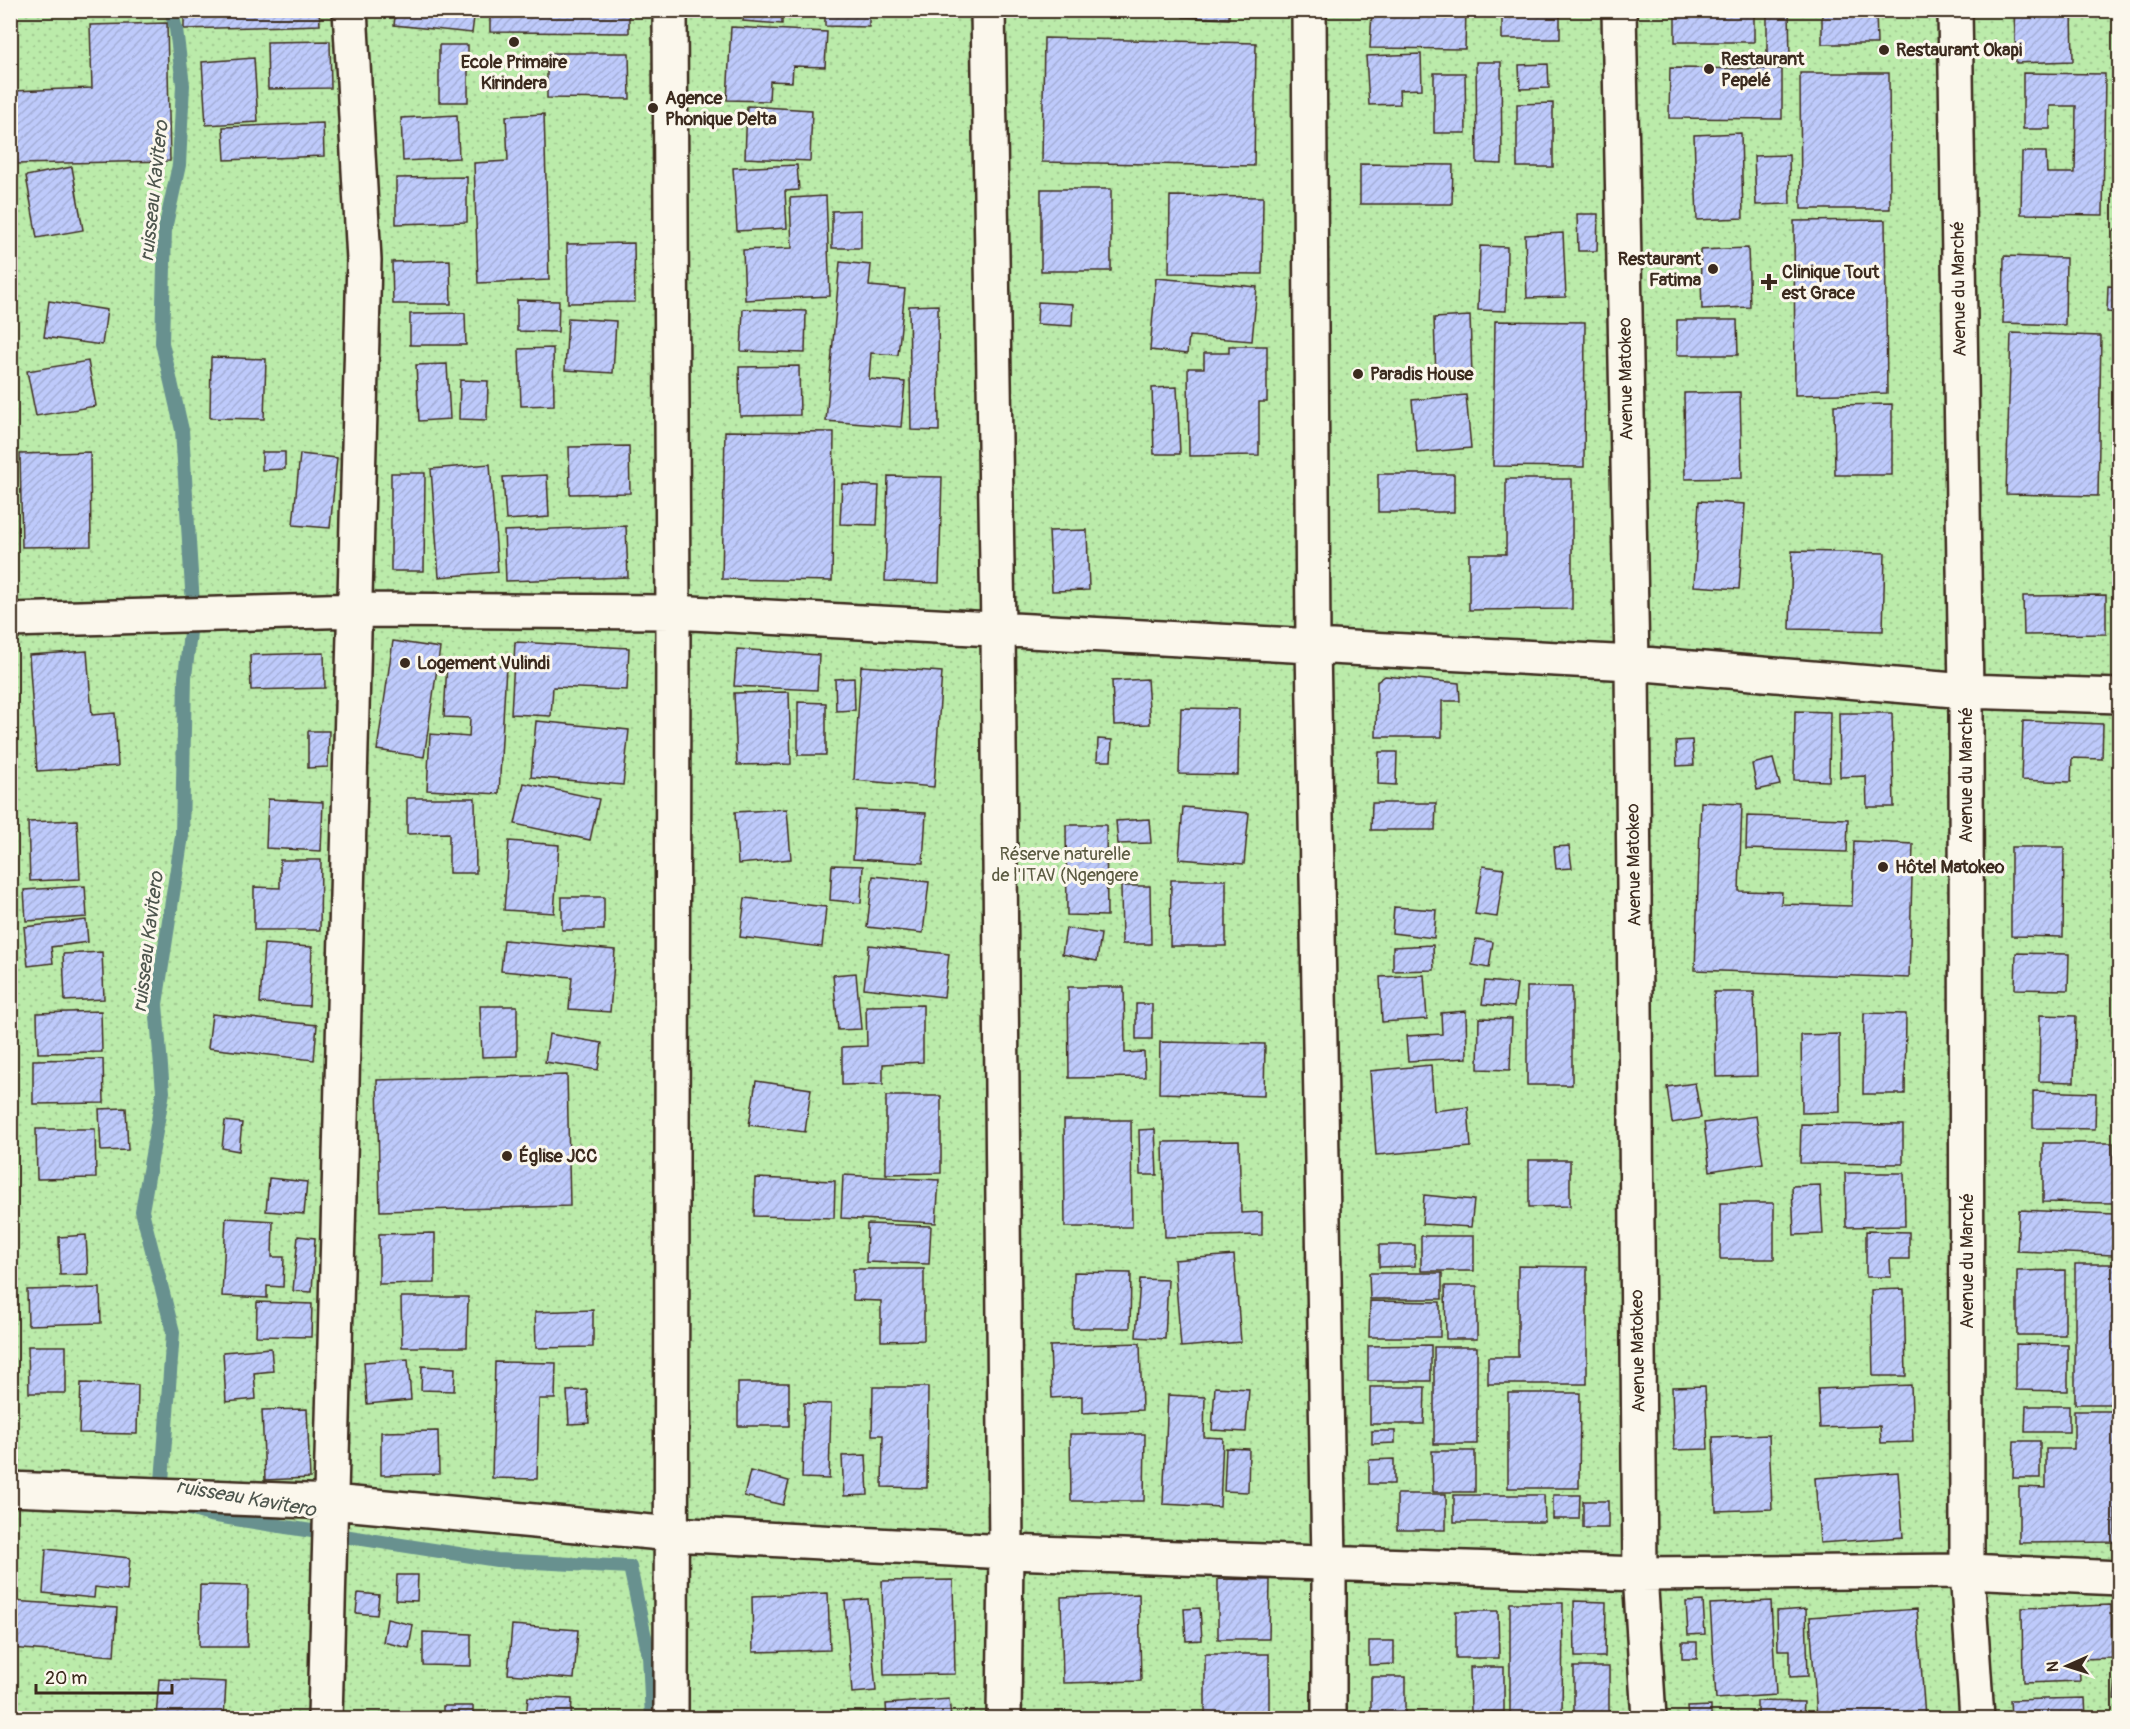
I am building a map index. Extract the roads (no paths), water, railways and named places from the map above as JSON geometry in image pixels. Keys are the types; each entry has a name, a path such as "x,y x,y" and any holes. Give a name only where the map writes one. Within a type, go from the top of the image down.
{"street":[{"path":"325,1719 364,260 350,10"},
{"path":"670,10 673,612 671,1719"},
{"path":"988,10 998,628 1006,1552 1004,1719"},
{"path":"1309,10 1313,645 1329,1563 1329,1719"},
{"name":"Avenue Matokeo","path":"1619,10 1632,663 1640,1574 1649,1719"},
{"name":"Avenue du Marché","path":"1955,10 1966,691 1967,1570 1977,1719"},
{"path":"10,620 356,610 673,612 1632,663 1966,691 2120,696"},
{"path":"10,1489 332,1502 672,1534 1006,1552 1640,1574 1967,1570 2120,1578"}],"waterway":[{"name":"ruisseau Kavitero","path":"161,1495 173,1332 142,1211 163,1092 156,1004 182,836 185,677 193,605 182,430 162,343 165,229 179,165 183,85 176,29 171,10"},
{"name":"ruisseau Kavitero","path":"190,1509 210,1515 497,1560 630,1567 649,1656 652,1718"}],"place":[{"name":"Ecole Primaire Kirindera","path":"514,42"},
{"name":"Restaurant Okapi","path":"1884,50"},
{"name":"Restaurant Pepelé","path":"1709,69"},
{"name":"Agence Phonique Delta","path":"653,108"},
{"name":"Restaurant Fatima","path":"1713,269"},
{"name":"Clinique Tout est Grace","path":"1769,282"},
{"name":"Paradis House","path":"1358,374"},
{"name":"Logement Vulindi","path":"405,663"},
{"name":"Hôtel Matokeo","path":"1883,867"},
{"name":"Église JCC","path":"507,1156"}],"park label":[{"name":"Réserve naturelle de l'ITAV (Ngengere","path":"1065,864"}]}
